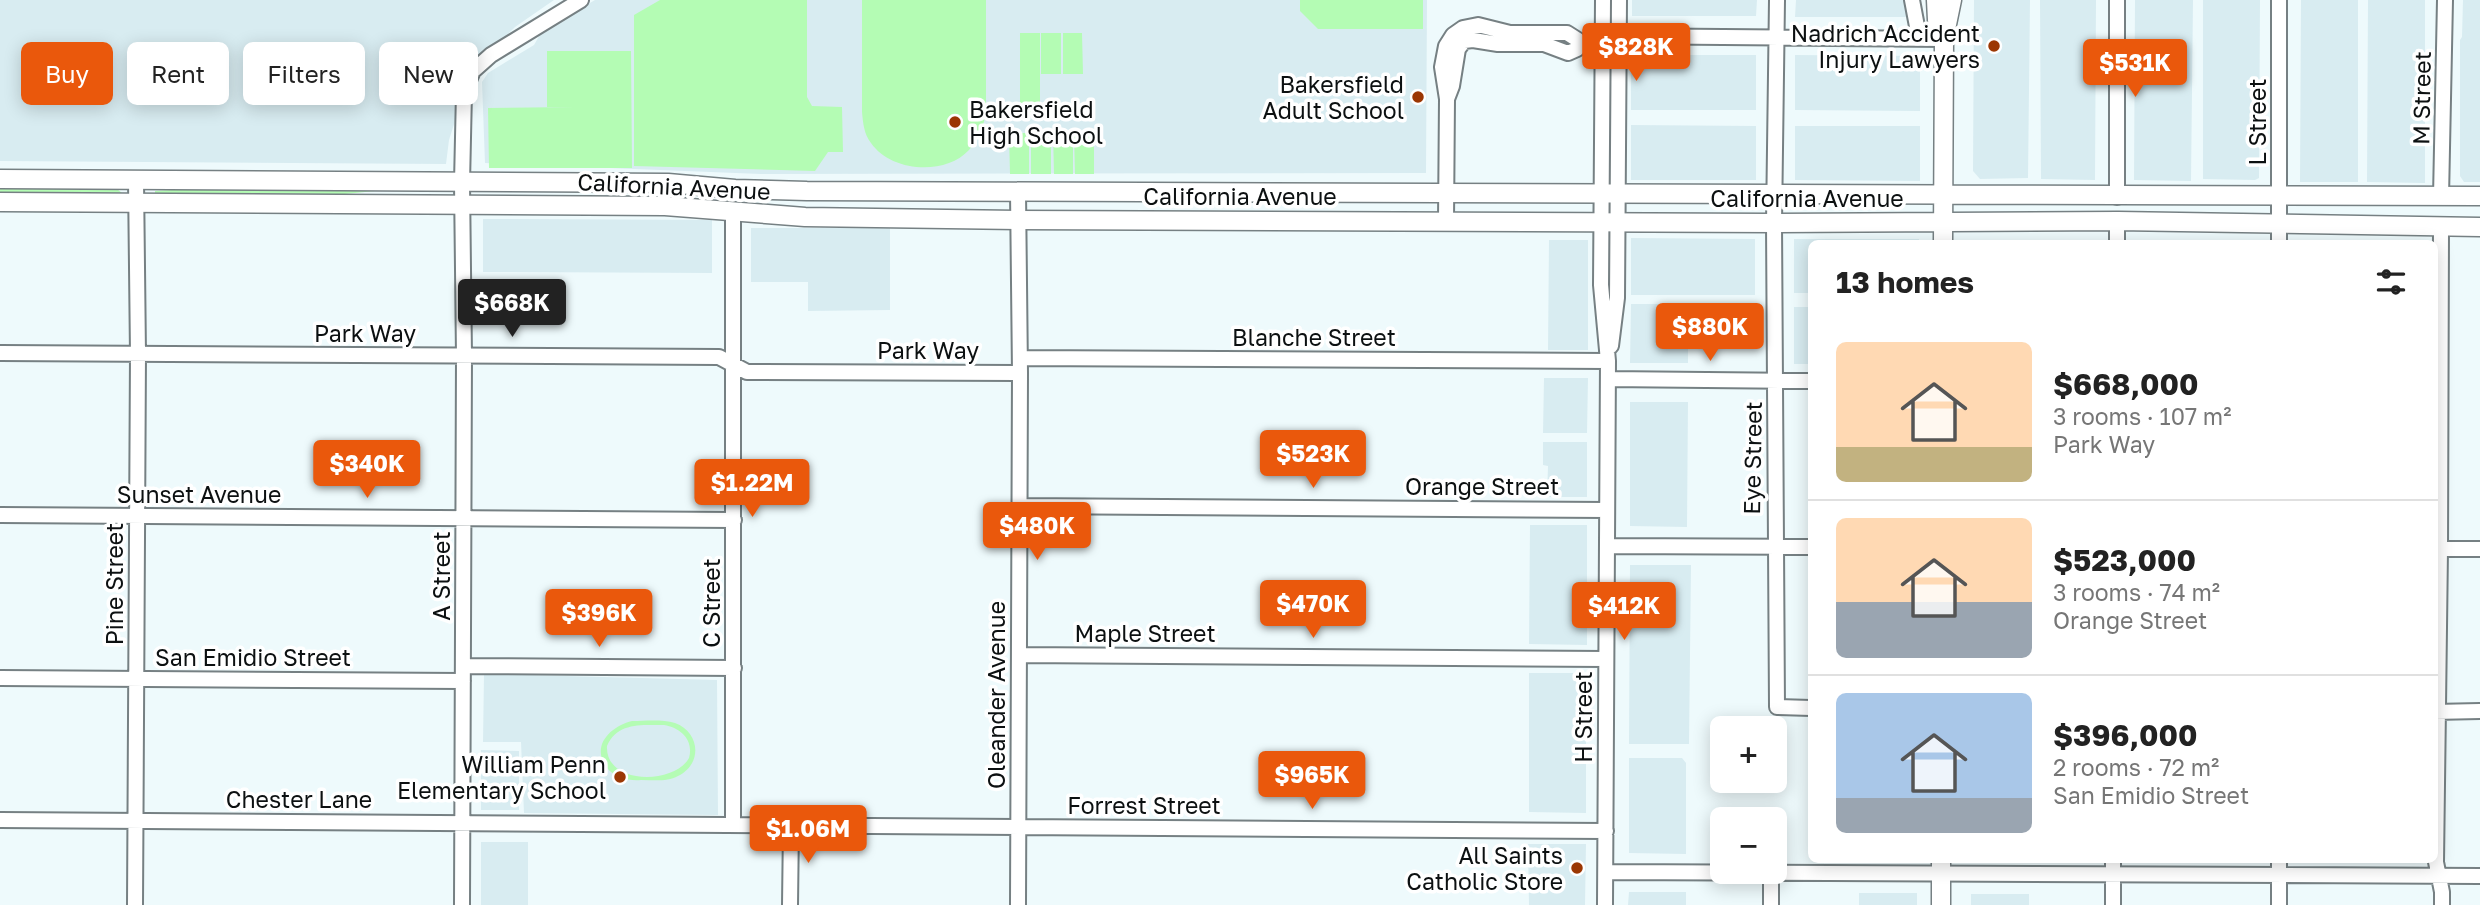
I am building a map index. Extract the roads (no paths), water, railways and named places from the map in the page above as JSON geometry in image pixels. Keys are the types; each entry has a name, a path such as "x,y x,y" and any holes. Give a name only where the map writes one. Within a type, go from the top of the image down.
{"main road":[{"path":"1936,0 1937,20 1944,38"},
{"path":"1943,240 1944,38 1952,0"},
{"name":"California Avenue","path":"0,179 668,183 735,189 807,191 2480,196"},
{"name":"California Avenue","path":"0,202 665,206 805,217 1774,223 2117,220 2480,227"},
{"path":"1941,866 1941,905"}],"street":[{"name":"A Street","path":"463,905 464,92 473,71 502,48 581,0"},
{"name":"H Street","path":"1603,0 1610,193"},
{"name":"H Street","path":"1605,905 1608,361 1601,285 1609,222 1619,0"},
{"name":"Eye Street","path":"1777,0 1774,223 1777,707 1808,708"},
{"path":"1912,0 1919,37"},
{"path":"2117,0 2117,197"},
{"name":"L Street","path":"2279,0 2279,240"},
{"name":"M Street","path":"2441,197 2445,0"},
{"path":"1446,221 1447,99 1442,72 1449,40 1463,27 1478,25 1510,33 1567,33 1578,40 1577,49 1567,53 1544,44 1464,41 1458,49 1447,99"},
{"path":"1603,36 1944,38"},
{"name":"Pine Street","path":"135,905 138,354 136,180"},
{"name":"Oleander Avenue","path":"1018,192 1018,905"},
{"name":"C Street","path":"733,213 733,825"},
{"path":"2117,220 2117,240"},
{"path":"2438,346 2441,227"},
{"name":"Park Way","path":"0,353 719,358 747,372 1020,365"},
{"name":"Blanche Street","path":"1020,365 1608,361"},
{"path":"1608,379 1808,381"},
{"name":"Orange Street","path":"1020,506 1607,510"},
{"name":"Sunset Avenue","path":"0,515 734,520"},
{"path":"1607,546 1808,547"},
{"path":"2438,549 2480,549"},
{"name":"Maple Street","path":"1019,655 1606,659"},
{"name":"San Emidio Street","path":"0,678 136,679 734,668"},
{"path":"2438,712 2480,711"},
{"name":"Chester Lane","path":"0,820 1018,827"},
{"path":"790,905 791,825"},
{"name":"Forrest Street","path":"1018,827 1606,831"},
{"path":"2278,905 2279,863"},
{"path":"2436,863 2442,905"},
{"path":"1787,872 1941,866 2113,867 2279,875 2480,876"},
{"path":"2113,867 2113,905"},
{"path":"1606,872 1710,873"},
{"path":"1771,884 1771,905"}],"place":[{"name":"Nadrich Accident Injury Lawyers","path":"1994,46"},
{"name":"Bakersfield Adult School","path":"1418,97"},
{"name":"Bakersfield High School","path":"955,122"},
{"name":"William Penn Elementary School","path":"620,777"},
{"name":"All Saints Catholic Store","path":"1577,868"}]}
